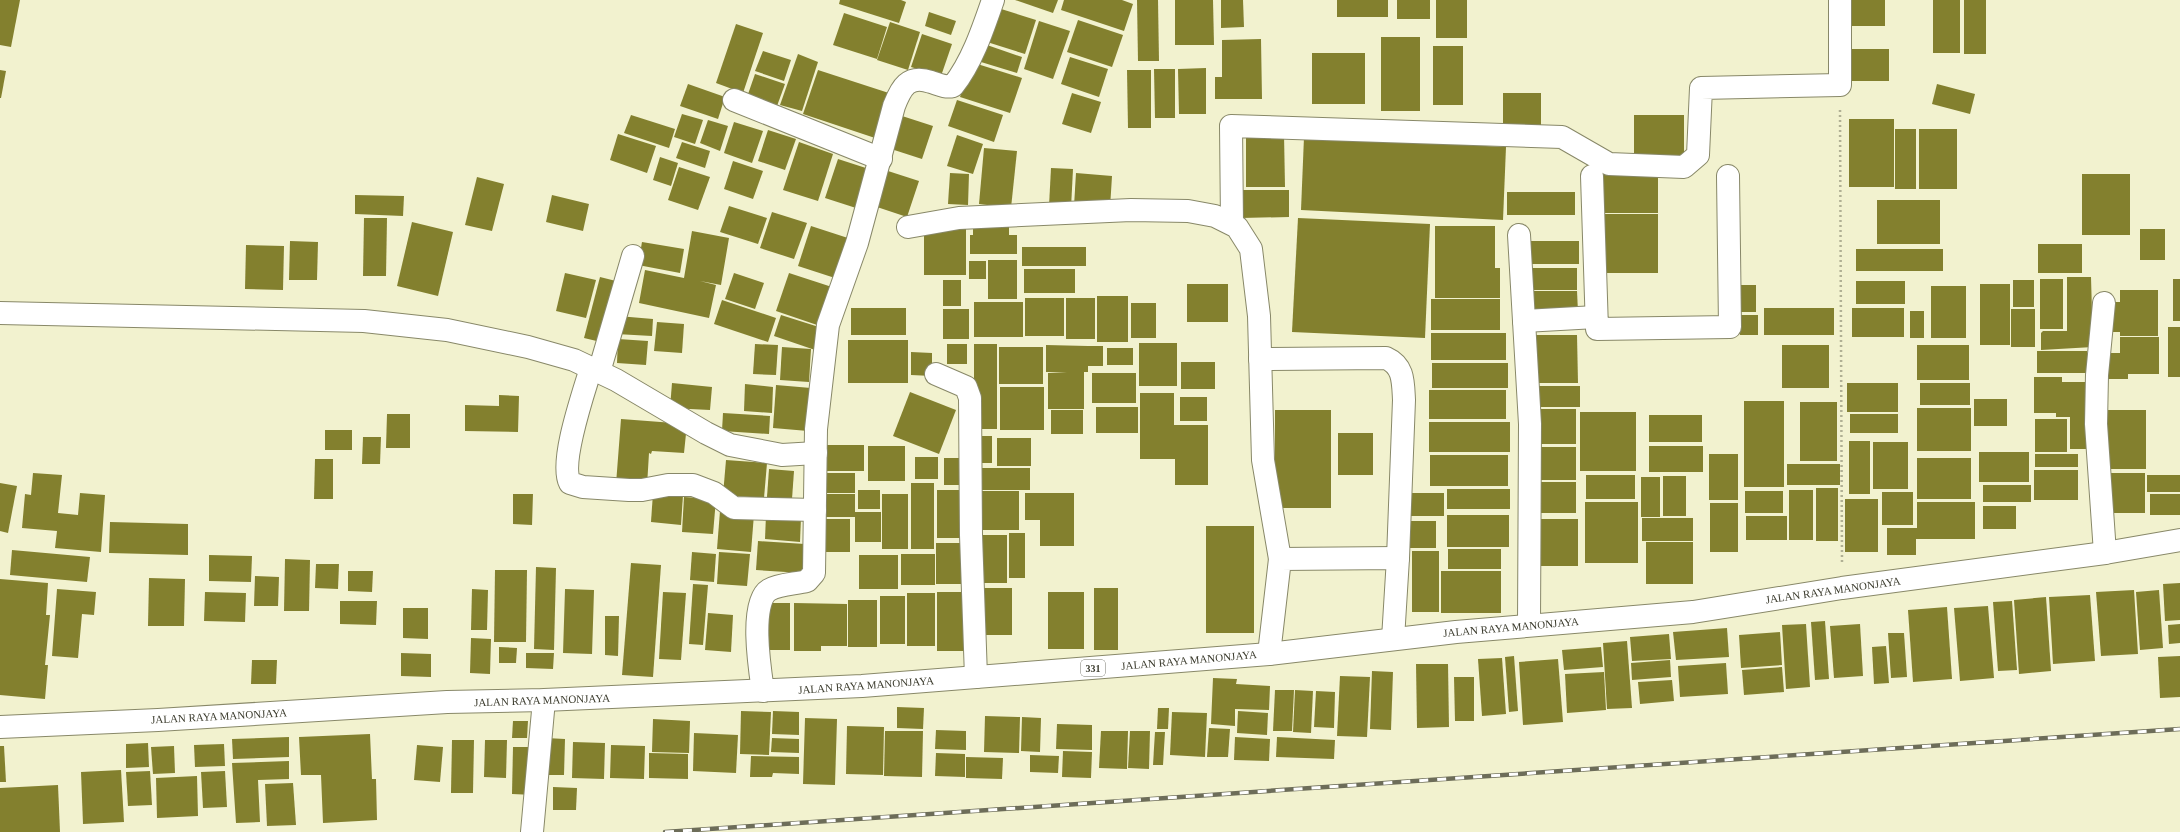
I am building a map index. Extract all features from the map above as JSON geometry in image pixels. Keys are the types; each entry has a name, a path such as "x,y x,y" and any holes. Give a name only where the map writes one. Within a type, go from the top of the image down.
{"street":[{"path":"762,691 758,659 757,618 762,597 767,591 774,588 807,581 814,573 816,453 821,376 828,325 846,278 881,159 894,106 906,84 925,80 945,87 953,86 959,79 977,44 994,0"},
{"path":"1232,223 1231,126 1562,138 1609,164 1684,167 1698,155 1701,88 1840,85 1840,0"},
{"path":"734,100 881,159"},
{"path":"1592,176 1596,329 1730,327 1728,176"},
{"path":"908,226 959,218 1131,210 1188,211 1215,216 1232,223 1243,235 1251,249 1258,316 1263,460 1280,559 1269,654"},
{"path":"1519,235 1530,424 1529,624"},
{"path":"633,256 571,438 567,474 570,483 590,488 629,490 642,490 668,485 692,486 714,493 734,508 815,510"},
{"path":"2104,303 2097,375 2096,424 2105,553"},
{"path":"0,313 364,321 447,330 528,347 574,360 595,370 730,445 782,455 816,453"},
{"path":"1524,321 1596,317"},
{"path":"1260,359 1386,358 1398,365 1403,378 1404,400 1398,558 1393,639"},
{"path":"936,374 966,388 970,398 971,535 976,677"},
{"name":"JALAN RAYA MANONJAYA","path":"0,727 166,719 447,702 544,700 762,691 976,677 1269,654 1529,624 1694,612 1842,588 2105,553 2180,540"},
{"path":"1280,559 1398,558"},
{"path":"532,832 544,700"}],"path":[{"path":"1840,85 1842,588"}],"building":[{"path":"0,0 20,0 11,47 0,45"},
{"path":"840,0 901,0 906,2 899,23 839,4"},
{"path":"1015,0 1058,0 1053,13"},
{"path":"1064,0 1122,0 1133,4 1124,31 1061,10"},
{"path":"1137,0 1158,0 1159,61 1138,61"},
{"path":"1175,0 1213,0 1214,45 1175,45"},
{"path":"1221,0 1243,0 1244,27 1221,28"},
{"path":"1337,0 1388,0 1388,17 1337,17"},
{"path":"1397,0 1430,0 1430,19 1397,19"},
{"path":"1436,0 1467,0 1467,38 1436,38"},
{"path":"1849,0 1885,0 1885,26 1849,26"},
{"path":"1933,0 1960,0 1960,53 1933,53"},
{"path":"1964,0 1986,0 1986,54 1964,54"},
{"path":"998,8 1036,20 1025,54 987,42"},
{"path":"929,12 956,21 951,35 925,26"},
{"path":"844,13 887,27 877,59 833,45"},
{"path":"1078,20 1123,35 1112,67 1067,52"},
{"path":"1039,21 1070,31 1053,79 1024,69"},
{"path":"890,22 920,32 908,70 877,60"},
{"path":"736,24 763,33 743,93 716,83"},
{"path":"922,34 952,44 941,76 911,67"},
{"path":"1381,37 1420,37 1420,111 1381,111"},
{"path":"1261,39 1262,99 1215,99 1215,77 1222,77 1222,40"},
{"path":"987,45 1022,57 1017,73 981,62"},
{"path":"1433,46 1463,46 1463,105 1433,105"},
{"path":"1848,49 1889,49 1889,81 1848,81"},
{"path":"763,51 791,60 784,81 755,71"},
{"path":"1312,53 1365,53 1365,104 1312,104"},
{"path":"798,54 818,62 802,111 780,105"},
{"path":"1070,57 1108,69 1099,97 1061,84"},
{"path":"971,62 1022,78 1010,113 960,97"},
{"path":"1206,68 1206,114 1179,114 1178,69"},
{"path":"1154,69 1175,69 1175,118 1155,118"},
{"path":"0,70 6,71 1,98 0,98"},
{"path":"818,70 895,95 881,140 803,114"},
{"path":"1127,70 1151,70 1151,128 1128,128"},
{"path":"755,74 785,84 777,106 747,97"},
{"path":"688,84 725,97 718,119 680,106"},
{"path":"1937,84 1975,94 1970,114 1932,104"},
{"path":"1072,93 1101,102 1091,133 1062,124"},
{"path":"1503,93 1541,93 1541,127 1503,127"},
{"path":"957,100 1003,115 994,142 948,126"},
{"path":"682,114 703,120 695,144 674,137"},
{"path":"631,115 675,129 669,148 624,133"},
{"path":"899,115 933,126 922,159 888,148"},
{"path":"1634,115 1684,115 1684,155 1634,155"},
{"path":"1849,119 1894,119 1894,187 1849,187"},
{"path":"708,120 728,126 720,151 700,143"},
{"path":"734,122 763,131 752,163 724,153"},
{"path":"1895,129 1916,129 1916,189 1895,189"},
{"path":"1919,129 1957,129 1957,189 1919,189"},
{"path":"768,130 796,139 785,170 758,161"},
{"path":"618,134 656,146 647,173 610,160"},
{"path":"1246,134 1284,134 1285,187 1246,187"},
{"path":"957,135 983,144 973,174 947,166"},
{"path":"1304,137 1506,147 1503,220 1301,210"},
{"path":"682,142 710,151 705,168 676,158"},
{"path":"799,142 833,154 818,201 783,190"},
{"path":"984,148 1017,151 1011,208 979,204"},
{"path":"660,157 678,163 671,186 653,180"},
{"path":"838,159 869,169 856,208 825,198"},
{"path":"733,161 763,171 753,199 724,189"},
{"path":"679,167 710,177 698,210 668,200"},
{"path":"1051,168 1073,169 1071,208 1049,206"},
{"path":"888,171 919,181 907,217 877,207"},
{"path":"950,173 969,174 968,205 948,204"},
{"path":"1076,173 1112,176 1110,208 1074,206"},
{"path":"1604,173 1658,173 1658,213 1604,213"},
{"path":"2082,174 2130,174 2130,235 2082,235"},
{"path":"477,177 504,184 492,231 465,225"},
{"path":"1241,190 1289,190 1289,217 1241,218"},
{"path":"1507,192 1575,192 1575,215 1507,215"},
{"path":"355,195 404,196 403,216 355,214"},
{"path":"552,195 589,204 583,231 546,222"},
{"path":"1877,200 1940,200 1940,244 1877,244"},
{"path":"729,206 767,218 758,244 720,232"},
{"path":"772,212 807,223 794,259 760,248"},
{"path":"1604,214 1658,214 1658,273 1604,273"},
{"path":"364,218 387,218 386,276 363,276"},
{"path":"1298,218 1430,224 1425,338 1292,332"},
{"path":"412,222 453,232 438,296 397,286"},
{"path":"973,222 1009,222 1009,235 1017,235 1017,254 970,254 970,235 973,235"},
{"path":"811,226 851,239 838,279 798,266"},
{"path":"1435,226 1495,226 1495,268 1500,268 1500,298 1435,298"},
{"path":"924,229 966,229 966,275 924,275"},
{"path":"2140,229 2165,229 2165,260 2140,260"},
{"path":"692,231 729,238 721,285 700,281 716,285 709,318 639,303 645,270 684,278"},
{"path":"290,241 318,242 317,280 289,280"},
{"path":"1525,241 1579,241 1579,264 1525,264"},
{"path":"642,242 684,249 680,273 638,265"},
{"path":"2038,244 2082,244 2082,273 2038,273"},
{"path":"246,245 284,246 283,290 245,289"},
{"path":"1022,247 1086,247 1086,266 1022,266"},
{"path":"1856,249 1943,249 1943,271 1856,271"},
{"path":"988,260 1017,260 1017,299 988,299"},
{"path":"969,261 986,261 986,279 969,279"},
{"path":"1527,268 1577,268 1577,290 1527,290"},
{"path":"1024,269 1075,269 1075,293 1024,293"},
{"path":"565,273 596,280 586,318 556,311"},
{"path":"734,273 764,283 755,309 725,299"},
{"path":"789,273 835,288 823,327 776,311"},
{"path":"600,277 620,282 605,343 584,338"},
{"path":"2067,277 2091,277 2093,347 2041,350 2041,333 2043,331 2067,331"},
{"path":"2040,279 2063,279 2063,329 2040,329"},
{"path":"2173,279 2180,279 2180,321 2173,321"},
{"path":"943,280 961,280 961,306 943,306"},
{"path":"2013,280 2034,280 2034,307 2013,307"},
{"path":"1856,281 1905,281 1905,304 1856,304"},
{"path":"1187,284 1228,284 1228,322 1187,322"},
{"path":"1980,284 2010,284 2010,345 1980,345"},
{"path":"1733,285 1756,285 1756,312 1733,312"},
{"path":"1931,286 1966,286 1966,338 1931,338"},
{"path":"2120,290 2158,290 2158,336 2120,336 2120,332 2108,332 2108,302 2120,302"},
{"path":"1526,291 1577,291 1578,312 1529,313"},
{"path":"1097,296 1128,296 1128,342 1097,342"},
{"path":"1025,298 1064,298 1064,336 1025,336"},
{"path":"1066,298 1095,298 1095,339 1066,339"},
{"path":"1431,299 1500,299 1500,330 1431,330"},
{"path":"722,300 776,318 768,342 714,324"},
{"path":"974,302 1023,302 1023,337 974,337"},
{"path":"1131,303 1156,303 1156,338 1131,338"},
{"path":"851,308 906,308 906,335 851,335"},
{"path":"1764,308 1834,308 1834,335 1764,335"},
{"path":"1852,308 1904,308 1904,337 1852,337"},
{"path":"943,309 969,309 969,339 943,339"},
{"path":"2011,309 2035,309 2035,347 2011,347"},
{"path":"1910,311 1924,311 1924,338 1910,338"},
{"path":"781,315 822,328 815,350 774,336"},
{"path":"1740,315 1758,315 1758,335 1740,335"},
{"path":"618,316 653,319 652,336 616,334"},
{"path":"657,322 684,324 682,353 654,351"},
{"path":"2168,327 2180,327 2180,377 2168,377"},
{"path":"1431,333 1506,333 1506,360 1431,360"},
{"path":"1532,335 1577,335 1578,383 1531,383"},
{"path":"2120,337 2159,337 2159,374 2128,374 2128,379 2103,379 2103,353 2120,353"},
{"path":"618,339 648,341 646,365 617,363"},
{"path":"848,340 908,340 908,383 848,383"},
{"path":"1139,343 1177,343 1177,386 1139,386"},
{"path":"755,344 778,345 776,375 753,374"},
{"path":"947,344 967,344 967,364 947,364"},
{"path":"974,344 997,344 997,429 974,429"},
{"path":"1046,345 1088,346 1088,372 1084,372 1084,409 1048,409 1048,373 1067,372 1046,372"},
{"path":"1782,345 1829,345 1829,388 1782,388"},
{"path":"1917,345 1969,345 1969,380 1917,380"},
{"path":"1088,346 1103,346 1103,366 1088,366"},
{"path":"782,347 811,349 809,382 780,380"},
{"path":"999,347 1043,347 1043,384 999,384"},
{"path":"1107,348 1133,348 1133,365 1107,365"},
{"path":"2037,351 2087,351 2087,373 2037,373"},
{"path":"911,352 932,353 932,376 911,375"},
{"path":"1181,362 1215,362 1215,389 1181,389"},
{"path":"1432,363 1508,363 1508,388 1432,388"},
{"path":"1092,373 1136,373 1136,403 1092,403"},
{"path":"2034,377 2062,377 2062,382 2089,382 2095,449 2070,449 2070,417 2056,417 2056,413 2034,413"},
{"path":"672,383 712,387 710,410 670,408"},
{"path":"1847,383 1898,383 1898,412 1847,412"},
{"path":"1920,383 1970,383 1970,405 1920,405"},
{"path":"745,384 773,387 772,413 744,411"},
{"path":"776,385 811,388 808,431 773,428"},
{"path":"1531,386 1580,386 1580,407 1531,407"},
{"path":"1000,387 1044,387 1044,430 1000,430"},
{"path":"1429,390 1506,390 1506,419 1429,419"},
{"path":"910,392 956,410 939,454 893,436"},
{"path":"1140,393 1174,393 1174,425 1208,425 1208,485 1175,485 1175,459 1140,459"},
{"path":"499,395 519,396 518,432 465,431 465,405 499,406"},
{"path":"1180,397 1207,397 1207,421 1180,421"},
{"path":"1974,399 2007,399 2007,426 1974,426"},
{"path":"1744,401 1784,401 1784,487 1744,487"},
{"path":"1800,402 1837,402 1837,461 1800,461"},
{"path":"1096,407 1138,407 1138,433 1096,433"},
{"path":"1917,408 1971,408 1971,451 1917,451"},
{"path":"1532,409 1576,409 1576,444 1532,444"},
{"path":"1051,410 1083,410 1083,434 1051,434"},
{"path":"1275,410 1331,410 1331,508 1275,508"},
{"path":"2102,410 2146,410 2146,469 2102,469"},
{"path":"1580,412 1636,412 1636,471 1580,471"},
{"path":"723,413 770,416 769,434 722,431"},
{"path":"387,414 410,414 410,448 386,448"},
{"path":"1850,414 1898,414 1898,433 1850,433"},
{"path":"1649,415 1702,415 1702,442 1649,442"},
{"path":"621,419 687,424 684,453 652,451 651,454 649,453 647,486 616,484"},
{"path":"2035,419 2067,419 2067,452 2035,452"},
{"path":"1429,422 1510,422 1510,452 1429,452"},
{"path":"325,430 352,430 352,450 325,450"},
{"path":"1338,433 1373,433 1373,475 1338,475"},
{"path":"974,436 992,436 992,463 974,463"},
{"path":"363,437 381,437 380,464 362,464"},
{"path":"997,438 1031,438 1031,466 997,466"},
{"path":"1849,441 1870,441 1870,494 1849,494"},
{"path":"1873,442 1908,442 1908,489 1873,489"},
{"path":"820,445 864,445 864,471 820,471"},
{"path":"868,446 905,446 905,481 868,481"},
{"path":"1649,446 1703,446 1703,472 1649,472"},
{"path":"1532,447 1576,447 1576,480 1532,480"},
{"path":"1979,452 2029,452 2029,482 1979,482"},
{"path":"1709,454 1738,454 1738,500 1709,500"},
{"path":"2035,454 2078,454 2078,467 2035,467"},
{"path":"1430,455 1508,455 1508,486 1430,486"},
{"path":"915,457 938,457 938,479 915,479"},
{"path":"944,458 967,458 967,485 944,485"},
{"path":"1917,458 1971,458 1971,499 1917,499"},
{"path":"315,459 333,459 333,499 314,499"},
{"path":"726,460 767,463 764,498 723,495"},
{"path":"1787,464 1840,464 1840,485 1787,485"},
{"path":"977,468 1030,468 1030,490 977,490"},
{"path":"769,469 794,471 792,499 767,497"},
{"path":"2034,470 2078,470 2078,500 2034,500"},
{"path":"33,473 62,475 58,513 78,515 80,493 105,495 101,552 55,548 57,531 22,528 25,494 31,495"},
{"path":"820,473 855,473 855,493 820,493"},
{"path":"2105,473 2145,473 2145,513 2105,513"},
{"path":"1586,475 1635,475 1635,499 1586,499"},
{"path":"2147,475 2180,475 2180,492 2147,492"},
{"path":"1663,476 1686,476 1686,516 1663,516"},
{"path":"1641,477 1660,477 1660,517 1641,517"},
{"path":"1531,482 1576,482 1576,513 1531,513"},
{"path":"0,483 17,486 8,533 0,531"},
{"path":"911,483 934,483 934,549 911,549"},
{"path":"1983,485 2031,485 2031,502 1983,502"},
{"path":"1816,488 1838,488 1838,541 1816,541"},
{"path":"1447,489 1510,489 1510,509 1447,509"},
{"path":"858,490 880,490 880,509 858,509"},
{"path":"937,490 966,490 966,538 937,538"},
{"path":"1789,490 1813,490 1813,540 1789,540"},
{"path":"977,491 1019,491 1019,530 977,530"},
{"path":"1745,491 1783,491 1783,513 1745,513"},
{"path":"1882,492 1913,492 1913,525 1882,525"},
{"path":"653,493 683,495 681,525 651,522"},
{"path":"1025,493 1074,493 1074,546 1040,546 1040,520 1025,520"},
{"path":"1411,493 1444,493 1444,516 1411,516"},
{"path":"513,494 533,494 532,525 513,524"},
{"path":"817,494 855,494 855,512 881,512 881,542 855,542 855,517 817,517"},
{"path":"882,494 908,494 908,549 882,549"},
{"path":"2150,494 2180,494 2180,515 2150,515"},
{"path":"684,497 716,499 713,534 682,532"},
{"path":"1845,499 1878,499 1878,552 1845,552"},
{"path":"1585,502 1638,502 1638,563 1585,563"},
{"path":"1917,502 1975,502 1975,539 1916,539 1916,555 1887,555 1887,528 1917,528"},
{"path":"1710,503 1738,503 1738,552 1710,552"},
{"path":"1983,506 2016,506 2016,529 1983,529"},
{"path":"720,511 754,514 751,552 717,549"},
{"path":"766,515 801,517 800,542 765,539"},
{"path":"1447,515 1509,515 1509,547 1447,547"},
{"path":"1746,516 1787,516 1787,540 1746,540"},
{"path":"1642,518 1693,518 1693,541 1642,541"},
{"path":"820,519 850,519 850,552 820,552"},
{"path":"1530,519 1578,519 1578,566 1530,566"},
{"path":"1403,521 1436,521 1436,548 1403,548"},
{"path":"110,522 188,524 188,555 109,553"},
{"path":"1206,526 1254,526 1254,633 1206,633"},
{"path":"1009,533 1025,533 1025,578 1009,578"},
{"path":"978,535 1007,535 1007,583 978,583"},
{"path":"758,541 805,544 802,573 756,570"},
{"path":"1646,542 1693,542 1693,584 1646,584"},
{"path":"936,543 970,543 970,584 936,584"},
{"path":"1448,549 1501,549 1501,569 1448,569"},
{"path":"12,550 90,557 87,582 10,575"},
{"path":"1412,551 1439,551 1439,612 1412,612"},
{"path":"692,552 716,554 714,582 690,580"},
{"path":"719,552 750,554 747,586 717,584"},
{"path":"901,554 935,554 935,585 901,585"},
{"path":"209,555 252,556 251,582 209,581"},
{"path":"859,555 898,555 898,589 859,589"},
{"path":"285,559 310,560 309,611 284,611"},
{"path":"631,563 661,565 653,677 622,675"},
{"path":"316,564 339,564 338,589 315,588"},
{"path":"536,567 556,568 554,650 534,649"},
{"path":"495,570 527,570 526,642 494,642"},
{"path":"348,571 373,571 372,592 348,591"},
{"path":"1441,571 1501,571 1501,613 1441,613"},
{"path":"255,576 279,577 278,606 254,606"},
{"path":"149,578 185,579 184,626 148,626"},
{"path":"0,579 48,583 46,615 50,615 45,665 48,665 45,699 0,695"},
{"path":"2180,583 2180,620 2165,621 2163,584"},
{"path":"693,584 708,585 703,645 689,644"},
{"path":"979,588 1012,588 1012,635 979,635"},
{"path":"1094,588 1118,588 1118,650 1094,650"},
{"path":"57,589 96,592 94,615 82,614 78,658 52,656"},
{"path":"472,589 488,590 487,630 471,630"},
{"path":"565,589 594,590 592,654 563,653"},
{"path":"2134,590 2138,654 2101,656 2096,592"},
{"path":"2159,590 2163,648 2140,650 2136,592"},
{"path":"205,592 246,593 245,622 204,621"},
{"path":"663,592 686,593 681,660 659,659"},
{"path":"937,592 971,592 971,651 937,651"},
{"path":"1048,592 1084,592 1084,649 1048,649"},
{"path":"907,593 935,593 935,646 907,646"},
{"path":"2090,595 2095,661 2053,664 2049,597"},
{"path":"880,596 905,596 905,644 880,644"},
{"path":"2046,597 2051,671 2019,674 2014,600"},
{"path":"848,600 877,600 877,647 848,647"},
{"path":"340,601 377,601 376,625 340,624"},
{"path":"2012,601 2017,670 1998,671 1993,602"},
{"path":"764,603 790,603 790,650 764,650"},
{"path":"794,603 847,604 847,646 821,646 821,651 794,651"},
{"path":"1988,606 1994,678 1960,681 1954,608"},
{"path":"1947,607 1952,679 1913,682 1908,610"},
{"path":"403,608 428,608 428,639 403,638"},
{"path":"708,613 733,615 731,652 705,650"},
{"path":"605,616 619,616 618,656 605,655"},
{"path":"1825,621 1829,679 1815,680 1811,622"},
{"path":"1806,624 1810,687 1786,689 1782,625"},
{"path":"1860,624 1863,676 1834,678 1830,626"},
{"path":"2180,624 2180,643 2169,644 2168,625"},
{"path":"1727,628 1729,657 1676,660 1673,632"},
{"path":"1780,632 1782,665 1741,668 1739,635"},
{"path":"1888,633 1904,633 1907,677 1891,678"},
{"path":"1669,634 1671,659 1632,661 1630,637"},
{"path":"471,638 491,639 490,674 470,673"},
{"path":"1627,641 1632,708 1607,709 1603,643"},
{"path":"1886,646 1889,683 1874,684 1872,647"},
{"path":"499,647 517,648 516,663 499,663"},
{"path":"1601,647 1603,667 1564,670 1562,650"},
{"path":"401,653 431,654 431,677 401,676"},
{"path":"526,653 554,653 553,669 526,668"},
{"path":"1514,656 1518,711 1509,712 1505,657"},
{"path":"2180,656 2180,697 2160,698 2158,657"},
{"path":"1502,658 1506,714 1482,716 1478,659"},
{"path":"1558,659 1563,722 1523,725 1519,662"},
{"path":"252,660 277,660 276,684 251,684"},
{"path":"1670,660 1671,677 1632,680 1631,663"},
{"path":"1726,663 1728,694 1680,697 1678,666"},
{"path":"1416,664 1448,664 1449,727 1417,728"},
{"path":"1782,667 1784,692 1744,695 1742,670"},
{"path":"1372,671 1393,672 1391,730 1370,729"},
{"path":"1604,672 1606,710 1567,713 1565,674"},
{"path":"1340,676 1370,677 1367,737 1337,736"},
{"path":"1454,677 1474,677 1474,721 1455,721"},
{"path":"1213,678 1237,679 1236,684 1270,686 1269,710 1235,709 1235,726 1211,724"},
{"path":"1672,680 1674,701 1640,704 1638,682"},
{"path":"1275,690 1294,690 1292,731 1273,731"},
{"path":"1295,690 1313,691 1311,733 1293,732"},
{"path":"1316,691 1335,692 1334,728 1314,727"},
{"path":"897,707 924,708 923,729 897,728"},
{"path":"1158,708 1169,708 1168,729 1157,729"},
{"path":"741,711 771,712 769,755 740,754"},
{"path":"773,711 799,712 799,735 772,734"},
{"path":"1238,711 1268,713 1267,735 1237,733"},
{"path":"1172,712 1207,713 1205,757 1170,755"},
{"path":"985,716 1020,717 1019,753 984,752"},
{"path":"1022,717 1041,718 1040,752 1021,751"},
{"path":"805,718 837,719 835,785 803,784"},
{"path":"653,719 690,721 689,753 652,752"},
{"path":"513,721 528,721 527,738 512,738"},
{"path":"1057,724 1092,725 1092,750 1056,749"},
{"path":"847,726 884,727 883,775 846,774"},
{"path":"1209,728 1230,729 1228,757 1207,757"},
{"path":"936,730 966,731 966,750 935,749"},
{"path":"885,731 923,731 922,777 884,776"},
{"path":"1101,731 1128,731 1127,769 1099,768"},
{"path":"1130,731 1150,731 1149,769 1128,768"},
{"path":"1155,732 1165,732 1163,765 1153,765"},
{"path":"694,733 738,735 736,773 693,771"},
{"path":"370,734 372,779 376,779 377,820 323,823 321,775 301,775 299,737"},
{"path":"289,737 289,757 233,759 232,739"},
{"path":"1235,737 1270,739 1269,761 1234,760"},
{"path":"1277,737 1335,740 1334,759 1276,757"},
{"path":"546,738 565,739 564,775 545,775"},
{"path":"772,738 799,739 799,753 771,752"},
{"path":"452,740 474,740 473,793 451,793"},
{"path":"485,740 507,740 506,778 484,777"},
{"path":"573,742 605,743 604,779 572,778"},
{"path":"148,743 149,767 126,768 126,744"},
{"path":"224,744 225,766 195,767 194,745"},
{"path":"417,745 443,747 440,782 414,780"},
{"path":"611,745 645,746 644,779 610,778"},
{"path":"0,746 4,746 6,782 0,782"},
{"path":"174,746 175,773 153,774 151,747"},
{"path":"513,747 535,747 534,795 512,794"},
{"path":"1063,751 1092,752 1091,778 1062,777"},
{"path":"649,753 688,754 688,779 649,778"},
{"path":"936,753 965,754 965,777 935,776"},
{"path":"1030,755 1059,756 1058,773 1030,772"},
{"path":"751,756 799,757 799,774 773,773 772,777 750,777"},
{"path":"966,757 1003,758 1002,779 966,778"},
{"path":"289,761 289,779 258,780 260,822 236,823 232,763"},
{"path":"121,770 124,822 83,824 81,772"},
{"path":"150,771 152,805 128,806 126,772"},
{"path":"225,771 227,807 203,808 201,772"},
{"path":"197,776 198,816 157,818 156,778"},
{"path":"293,783 296,825 267,826 265,784"},
{"path":"58,785 60,832 0,832 0,788"},
{"path":"553,787 577,788 576,810 553,810"}],"railway":[{"path":"665,832 2180,729"}]}
